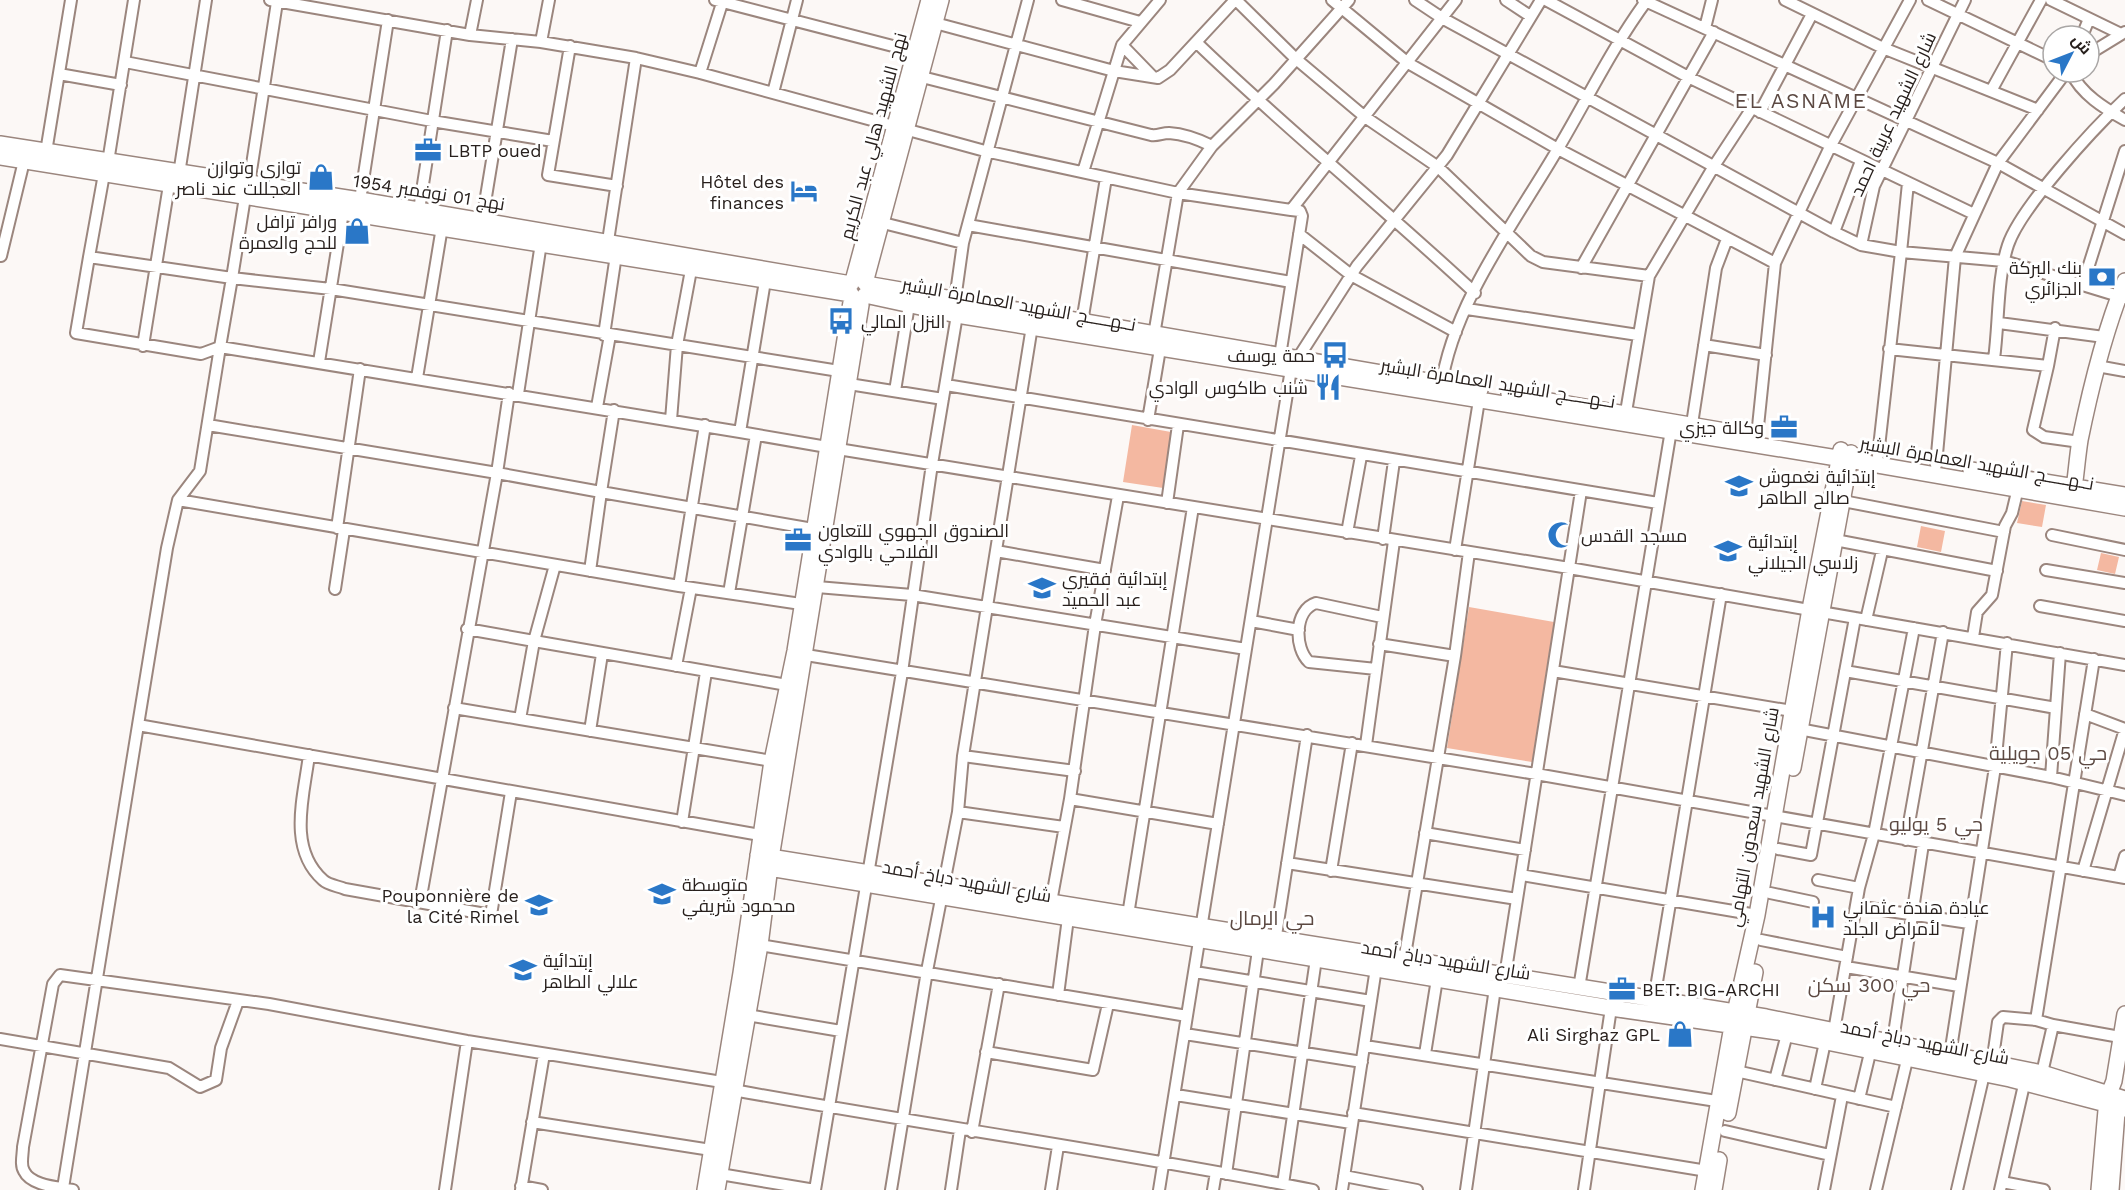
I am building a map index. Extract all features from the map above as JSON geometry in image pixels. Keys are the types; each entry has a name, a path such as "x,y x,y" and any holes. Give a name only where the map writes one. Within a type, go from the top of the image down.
{"main road":[{"name":"نهج الشهيد هالي عبد الكريم","path":"858,289 902,127 916,52 929,0"},
{"path":"717,1190 728,1086 764,862 806,655 817,587 833,448 839,371 858,289 884,223 902,127 922,77 941,0"},
{"name":"نهج 01 نوفمبر 1954","path":"0,144 46,152 106,168 247,191 344,212 616,255 644,254 858,289"},
{"name":"نهج 01 نوفمبر 1954","path":"0,157 106,168"},
{"name":"نهج 01 نوفمبر 1954","path":"247,191 360,200 609,241 691,270 765,281 858,289"},
{"path":"2074,492 2080,442 2104,337 2122,297 2125,281"},
{"path":"858,289 956,308"},
{"path":"705,1190 711,1150 747,1015 760,945 764,862 760,835 813,529 849,384 858,289"},
{"name":"نــهـــــج الشهيد العمامرة البشير","path":"858,289 909,305 956,308 1280,356 1294,364"},
{"path":"1033,320 1083,322 1159,339"},
{"name":"نــهـــــج الشهيد العمامرة البشير","path":"1159,339 1294,364 1672,427 1845,455 1878,456 1936,465 2074,492 2125,508"},
{"name":"نــهـــــج الشهيد العمامرة البشير","path":"1480,394 1626,412 1672,427 1692,424 2018,488 2125,495"},
{"name":"شارع الشهيد سعدون التهامي","path":"1714,1190 1725,1131 1725,1103 1757,915 1799,729 1815,610 1835,540 1843,501 1845,455"},
{"name":"شارع الشهيد سعدون التهامي","path":"1703,1190 1725,1103 1736,1071 1739,1020 1761,940 1778,849 1792,711 1815,610 1845,455"},
{"name":"شارع الشهيد دباخ أحمد","path":"764,862 941,891 1068,918 1201,933"},
{"name":"شارع الشهيد دباخ أحمد","path":"941,891 1051,902 1128,915 1316,959 1437,979 1579,988 1654,1000 1787,1034 1829,1036 1870,1053 1891,1050 1907,1060 1949,1062"},
{"name":"شارع الشهيد دباخ أحمد","path":"1269,947 1404,961 1611,1008 1739,1020 1829,1036 1949,1062 2032,1075 2116,1099"},
{"path":"2111,1190 2116,1099 2125,1014"},
{"path":"2099,1190 2116,1099"}],"street":[{"path":"46,152 71,0"},
{"path":"134,0 76,333 201,354 220,347 514,393 1118,496 1646,581 2125,665"},
{"path":"143,346 155,268 194,76 206,0"},
{"path":"470,35 477,0"},
{"path":"541,42 549,0"},
{"path":"773,93 797,0"},
{"path":"720,1174 815,1190 903,672 912,595 946,385 963,243 1028,0"},
{"path":"1065,0 1140,22"},
{"path":"1083,172 1122,45 1156,4 1143,0"},
{"path":"935,23 1114,71 1153,77 1164,75 1236,0 1296,59 1365,117 1438,167 1531,256 1543,262 1649,276"},
{"path":"1332,0 1346,4 1408,63 1558,149 1775,263"},
{"path":"1414,0 1442,18 1657,136 1861,245 1901,252 2004,261 2122,297"},
{"path":"1291,210 1329,165 1456,0"},
{"path":"1506,0 1530,16"},
{"path":"1159,1190 1268,519 1278,442 1294,364 1351,275 1438,167 1480,104 1540,0"},
{"path":"1546,0 1690,78 1974,214"},
{"path":"1441,388 1456,332 1474,293 1618,40 1646,0 1784,66 1998,163 2125,234"},
{"path":"1581,268 1690,78 1710,30 1712,0"},
{"path":"1785,0 1883,48 2038,110"},
{"path":"1757,436 1775,263 1830,147 1910,0"},
{"path":"1928,0 2041,54"},
{"name":"شارع الشهيد عربية احمد","path":"1861,245 1869,201 1881,171 1930,67 1965,0"},
{"path":"1991,91 2041,0"},
{"path":"2051,0 2123,33"},
{"path":"1280,356 1302,213 1298,210 1178,193 986,151 700,73 636,58 570,46 470,35 308,4 274,1 264,88 200,471 178,500 167,548 96,981 68,1189 36,1181 28,1176 22,1166 23,1147 56,977 64,975 96,981 269,1004 728,1086 901,1120 1164,1162 1221,1173 1267,1186 1283,1184 1313,1190"},
{"path":"700,73 720,1 916,52"},
{"path":"1148,420 1159,339 1166,258 1178,193 1212,146 1257,101 1346,4"},
{"path":"1626,412 1649,276 1714,166 1756,110 1784,66 1812,14"},
{"path":"2087,24 2089,19"},
{"path":"360,200 387,20"},
{"path":"419,210 447,30"},
{"path":"2101,47 2123,33"},
{"path":"482,221 512,39"},
{"path":"1196,42 1257,101 1329,165 1395,218 1474,293"},
{"path":"1122,45 1153,77"},
{"path":"570,46 548,175 617,186"},
{"path":"609,241 636,58"},
{"path":"125,62 374,111 553,141"},
{"path":"60,74 121,85"},
{"path":"922,77 1151,135 1159,136 1166,132 1193,136 1212,146"},
{"path":"1936,465 1955,256 1998,163 2057,84"},
{"path":"2077,84 2125,120"},
{"path":"1994,358 2004,261 2009,243 2045,188 2125,99"},
{"path":"2083,284 2125,151"},
{"path":"1,256 24,161"},
{"path":"1834,232 1861,161"},
{"path":"1083,322 1106,178"},
{"path":"1878,456 1908,183"},
{"path":"319,362 344,212"},
{"path":"884,223 963,243"},
{"path":"968,225 1095,245 1291,282"},
{"path":"417,378 442,227"},
{"path":"1299,234 1351,275 1456,332"},
{"path":"1692,424 1716,268 1727,239"},
{"path":"420,902 467,629 529,322 541,243"},
{"path":"597,408 616,255"},
{"path":"89,257 155,268 331,289 839,371"},
{"path":"671,420 677,345 691,270"},
{"path":"740,432 765,281"},
{"path":"895,391 909,305"},
{"path":"1467,309 1638,334"},
{"path":"891,1190 941,891 958,812 963,756 974,682 988,609 1033,320"},
{"path":"1999,322 2034,328 2055,328 2104,337"},
{"path":"2055,328 2033,430 2044,437 2080,442"},
{"path":"1704,345 1766,355"},
{"path":"1888,349 1994,358 2048,366"},
{"path":"2097,366 2125,370"},
{"path":"335,589 348,447 360,369"},
{"path":"849,384 943,399"},
{"path":"946,385 1468,474 1658,503"},
{"path":"1455,550 1480,394"},
{"path":"590,571 614,411"},
{"path":"208,425 348,447 813,529"},
{"path":"676,666 693,508 705,425"},
{"path":"1167,503 1178,425"},
{"path":"1579,988 1672,427"},
{"path":"729,593 756,435"},
{"path":"1347,533 1361,456"},
{"path":"1366,745 1377,669 1394,461"},
{"path":"1973,637 1977,612 1991,598 2004,532 2012,513 2018,488"},
{"path":"1466,1190 1484,1064 1521,875 1581,491"},
{"path":"1051,902 1075,771 1083,699 1118,496"},
{"path":"178,500 685,587 801,604"},
{"path":"1843,501 2004,532"},
{"path":"1128,915 1192,507"},
{"path":"2052,535 2125,550"},
{"path":"1835,540 1882,551 1997,571"},
{"path":"996,551 1105,570"},
{"path":"1778,849 1811,855 1845,671 1882,551"},
{"path":"1404,961 1455,656 1469,552"},
{"path":"520,720 534,641 555,565"},
{"path":"2046,570 2125,583"},
{"path":"817,587 912,595 1246,649"},
{"path":"1654,1000 1720,594"},
{"path":"1377,669 1309,662 1300,651 1299,630 1302,613 1308,606 1316,603 1382,617"},
{"path":"2040,606 2125,621"},
{"path":"1251,621 1299,630"},
{"path":"1815,1089 1846,962 1859,888 1874,834 1914,628"},
{"path":"467,629 787,685"},
{"path":"1906,840 1943,632"},
{"path":"1949,1062 1959,986 1995,767 2007,643"},
{"path":"1379,644 1455,656"},
{"path":"2051,777 2060,653"},
{"path":"590,731 602,654"},
{"path":"806,655 1438,757 1780,816 1923,844 2122,877 2125,856"},
{"path":"2036,1020 2094,659"},
{"path":"1553,671 1792,711"},
{"path":"1845,671 2056,708"},
{"path":"682,822 706,672"},
{"path":"454,708 772,761"},
{"path":"2083,871 2125,729 2085,714"},
{"path":"138,725 760,835"},
{"path":"1799,729 2051,777 2125,795"},
{"path":"1213,1190 1221,1173 1236,1104 1254,982 1269,947 1287,863 1307,735"},
{"path":"1331,871 1352,743"},
{"path":"309,754 299,834 309,863 324,882 345,889 491,915 511,792"},
{"path":"963,756 1075,771"},
{"path":"1070,799 1218,824"},
{"path":"958,812 1064,826"},
{"path":"1425,833 1525,850"},
{"path":"1891,1050 1923,844"},
{"path":"1287,863 1517,899"},
{"path":"1521,875 1757,915"},
{"path":"1818,880 1859,888"},
{"path":"1770,893 1813,902"},
{"path":"1856,906 1969,923"},
{"path":"1058,995 1068,918"},
{"path":"1761,940 1902,976 1959,986"},
{"path":"760,945 1187,1016"},
{"path":"1283,1184 1316,959"},
{"path":"1342,1190 1376,968"},
{"path":"1195,972 1371,1001"},
{"path":"1425,1054 1437,979"},
{"path":"951,1190 986,1052 999,984"},
{"path":"0,1039 169,1068 200,1087 216,1080 221,1048 238,1001"},
{"path":"986,1052 1093,1070 1108,1004"},
{"path":"1584,1190 1611,1008"},
{"path":"747,1015 841,1031"},
{"path":"1957,1190 1998,1022 2003,1017 2036,1020 2121,1047"},
{"path":"2044,1190 2001,1186 2032,1075 2053,1025"},
{"path":"1185,1034 1362,1062"},
{"path":"1775,1080 1787,1034"},
{"path":"445,1190 467,1041"},
{"path":"1365,1046 1725,1103"},
{"path":"1859,1099 1870,1053"},
{"path":"542,1190 521,1188 544,1054"},
{"path":"1876,1190 1907,1060"},
{"path":"1736,1071 1896,1107"},
{"path":"1176,1095 1295,1114 1474,1132 1707,1171"},
{"path":"1824,1190 1842,1096"},
{"path":"532,1122 711,1150"},
{"path":"1725,1131 1830,1155"},
{"path":"1051,1190 1058,1146"},
{"path":"1344,1176 1417,1190"}],"shaded area":[{"path":"1132,425 1171,432 1163,488 1123,482"},
{"path":"2022,501 2046,505 2042,527 2017,523"},
{"path":"1921,526 1945,531 1941,552 1917,547"},
{"path":"2101,553 2119,557 2115,574 2097,570"},
{"path":"1469,607 1554,622 1532,762 1447,748"}],"place":[{"name":"LBTP oued","path":"428,150"},
{"name":"توازي وتوازن العجللت عند ناصر","path":"321,177"},
{"name":"Hôtel des finances","path":"804,191"},
{"name":"ورافر ترافل للحج والعمرة","path":"357,231"},
{"name":"بنك البركة الجزائري","path":"2102,277"},
{"name":"النزل المالي","path":"841,321"},
{"name":"حمة يوسف","path":"1335,355"},
{"name":"شنب طاكوس الوادي","path":"1328,387"},
{"name":"وكالة جيزي","path":"1784,427"},
{"name":"إبتدائية نغموش صالح الطاهر","path":"1739,486"},
{"name":"مسجد القدس","path":"1561,535"},
{"name":"الصندوق الجهوي للتعاون الفلاحي بالوادي","path":"798,540"},
{"name":"إبتدائية زلاسي الجيلاني","path":"1728,551"},
{"name":"إبتدائية فقيري عبد الحميد","path":"1042,588"},
{"name":"متوسطة محمود شريفي","path":"662,894"},
{"name":"Pouponnière de la Cité Rimel","path":"539,905"},
{"name":"عيادة هندة عثماني لأمراض الجلد","path":"1823,917"},
{"name":"إبتدائية علالي الطاهر","path":"523,970"},
{"name":"BET: BIG-ARCHI","path":"1622,989"},
{"name":"Ali Sirghaz GPL","path":"1680,1034"}],"district":[{"name":"EL ASNAME","path":"1801,100"},
{"name":"حي 05 جويلية","path":"2048,753"},
{"name":"حي 5 يوليو","path":"1936,824"},
{"name":"حي الرمال","path":"1272,918"},
{"name":"حي 300 سكن","path":"1869,985"}]}
